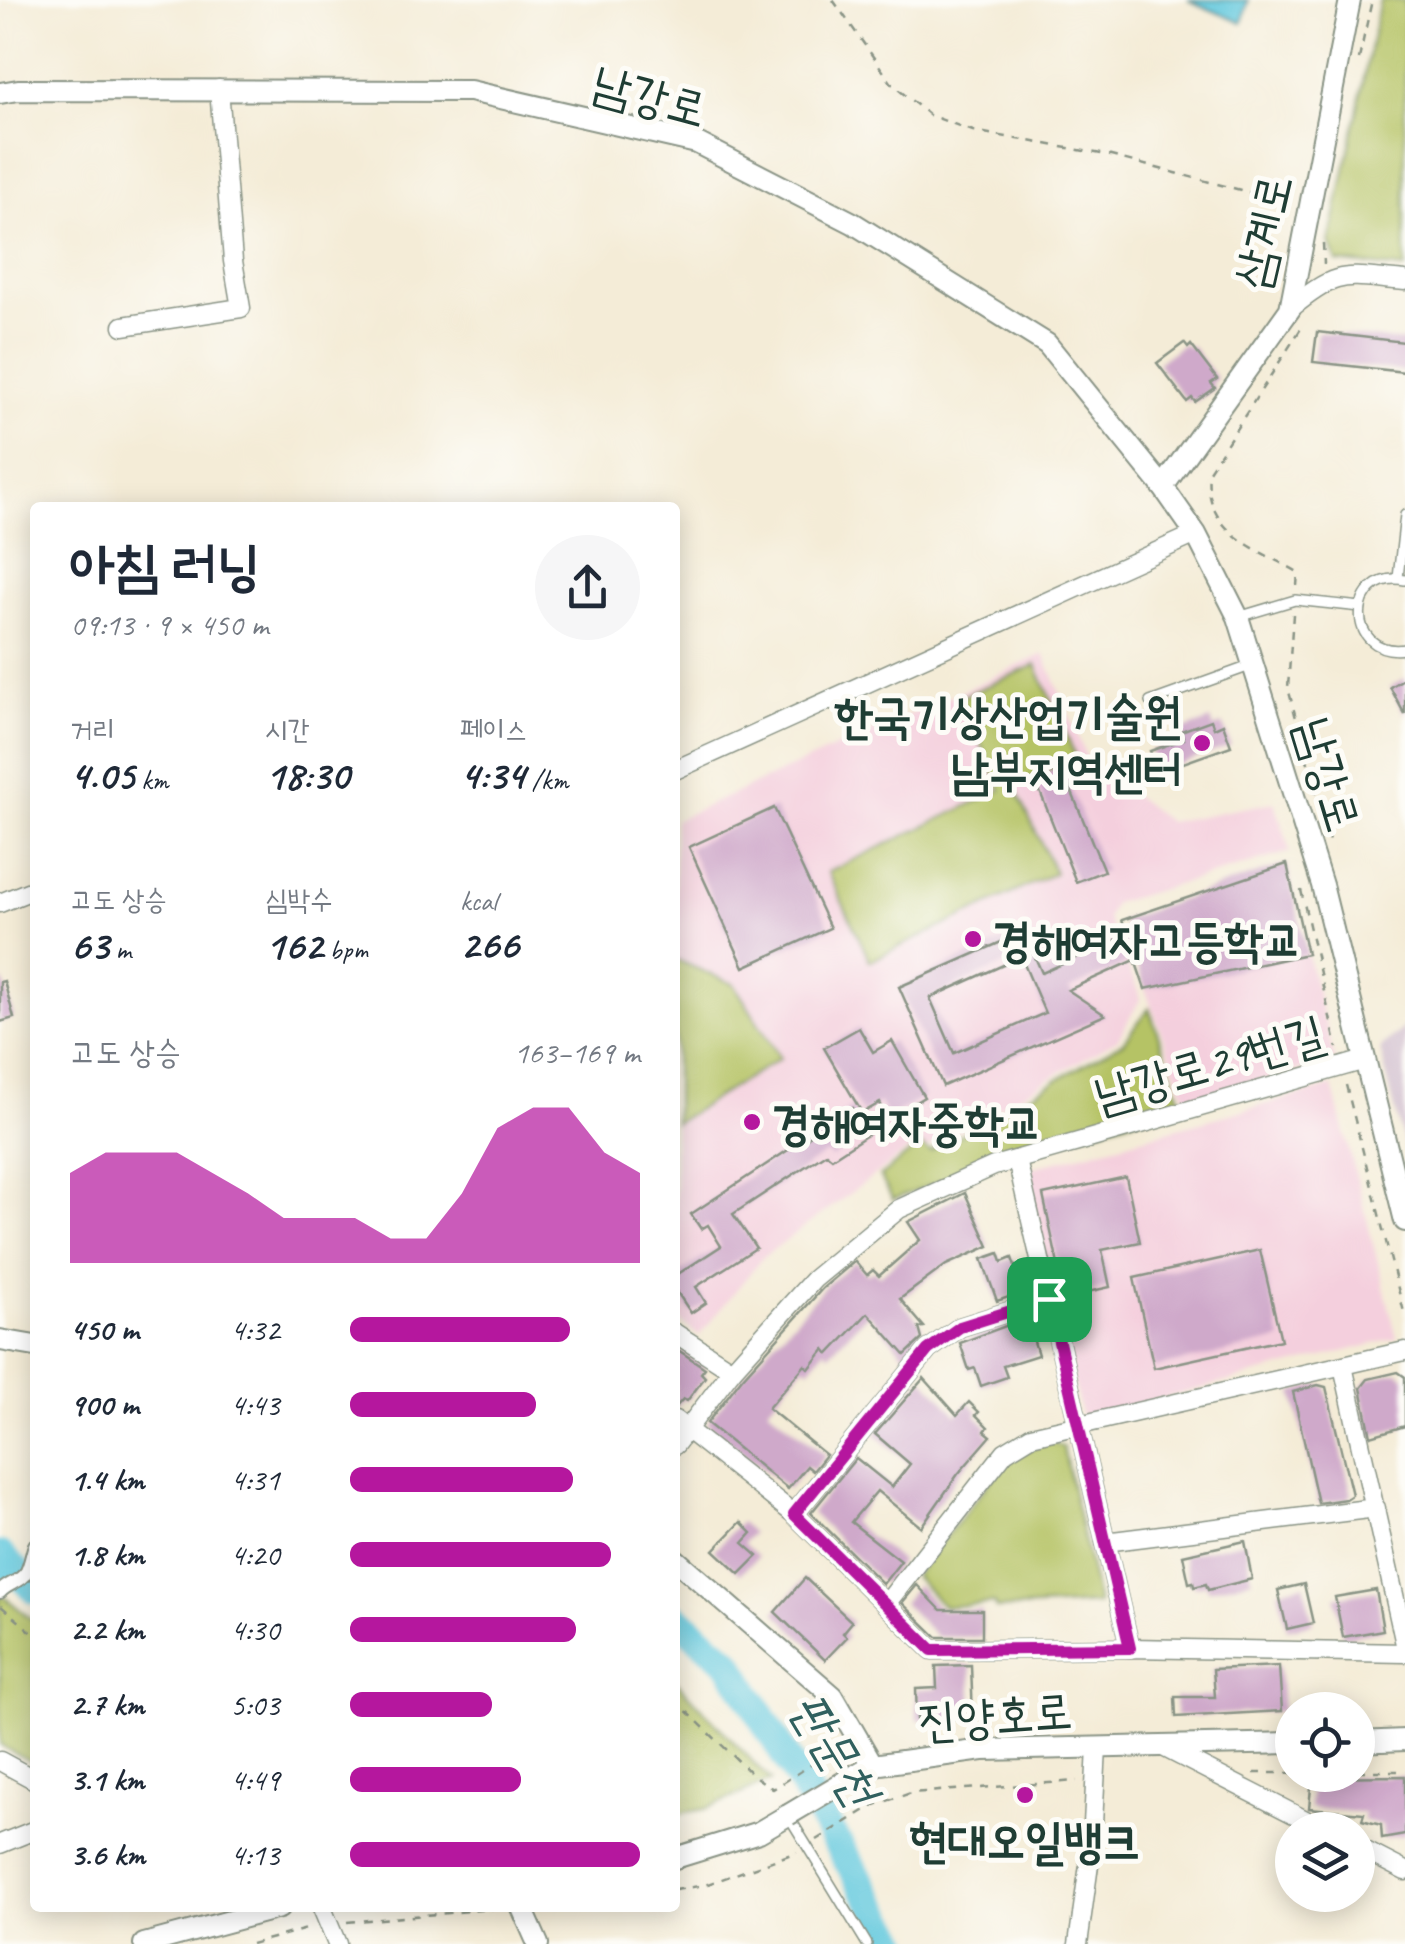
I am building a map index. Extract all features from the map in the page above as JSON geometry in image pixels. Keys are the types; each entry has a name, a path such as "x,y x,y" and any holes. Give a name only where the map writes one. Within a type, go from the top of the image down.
{"street":[{"name":"삼계로","path":"1169,494 1298,314 1309,209 1350,0"},
{"name":"남강로","path":"0,93 218,89 470,91 697,143 853,223 1046,344 1169,494 1196,534 1238,617 1322,884 1405,1220"},
{"path":"123,326 241,308 231,244 218,89"},
{"path":"1298,314 1320,284 1340,276 1405,281"},
{"path":"680,768 1196,534"},
{"path":"0,903 30,891"},
{"name":"남강로29번길","path":"682,1424 814,1279 899,1209 994,1166 1365,1060"},
{"path":"1017,1160 1130,1648"},
{"path":"794,1514 928,1350 960,1327 1049,1299"},
{"path":"680,1336 732,1370"},
{"path":"0,1340 30,1345"},
{"path":"886,1604 1005,1452 1031,1436 1405,1350"},
{"path":"1344,1366 1405,1644"},
{"path":"682,1424 794,1514 932,1650 1130,1648 1405,1653"},
{"path":"1106,1542 1376,1508"},
{"path":"680,1563 833,1696 865,1770"},
{"path":"0,1592 17,1582 30,1565"},
{"path":"1375,1741 1405,1740"},
{"name":"진양호로","path":"680,1856 759,1832 865,1770 983,1750 1275,1744"},
{"name":"진양호로","path":"1163,1747 1290,1812"},
{"path":"1078,1944 1092,1843 1096,1748"},
{"path":"0,1761 30,1777"},
{"path":"0,1844 30,1832"},
{"path":"1375,1855 1405,1871"},
{"path":"144,1944 264,1912"},
{"path":"524,1912 538,1944"},
{"path":"325,1916 337,1944"}],"lane":[{"path":"1405,515 1402,579 1376,584 1367,592 1361,607 1361,625 1374,644 1384,649 1405,650"},
{"path":"1238,617 1295,600 1361,607"},
{"path":"1150,702 1253,665"},
{"path":"788,1816 867,1944"}],"path":[{"path":"833,0 892,85 929,115 974,131 1108,155 1309,209"},
{"path":"1359,58 1372,0"},
{"path":"1320,284 1325,255 1321,230"},
{"path":"1298,314 1209,471 1206,492 1225,530 1298,572 1288,688 1334,861"},
{"path":"1301,890 1405,1316"},
{"path":"0,1605 30,1631"},
{"path":"680,1705 753,1775 773,1789 825,1756"},
{"path":"1375,1771 1405,1770"},
{"path":"680,1889 705,1885 807,1846 872,1806 911,1793 1049,1780 1095,1780"},
{"path":"252,1944 325,1916 418,1912"}],"shaded area":[{"path":"1044,654 1087,759 1168,822 1275,802 1290,852 1114,903 1107,918 1141,998 1118,1039 926,1149 920,1142 762,1258 699,1336 680,1320 680,818"},
{"path":"1307,954 1335,1060 1187,1102 1145,989"},
{"path":"1405,1026 1405,1149 1380,1049"},
{"path":"1333,1086 1397,1338 1082,1419 1024,1170"}],"green space":[{"path":"1380,0 1405,0 1405,269 1337,262 1330,243"},
{"path":"1036,665 1076,758 1014,785 1055,873 870,961 828,872 1001,790 961,697"},
{"path":"680,961 734,984 780,1058 680,1120"},
{"path":"1149,1008 1183,1106 1014,1152 893,1200 880,1176 920,1145 930,1152 1123,1042"},
{"path":"1049,1440 1063,1447 1098,1604 996,1609 994,1603 944,1607 914,1576 1008,1459"},
{"path":"0,1593 30,1618 30,1761 0,1745"},
{"path":"680,1685 771,1781 705,1809 680,1813"}],"water":[{"path":"1188,0 1248,0 1242,23"}],"building":[{"path":"1317,332 1405,342 1405,372 1313,362"},
{"path":"1184,343 1188,348 1191,345 1217,379 1211,383 1215,388 1195,402 1192,398 1187,402 1157,363"},
{"path":"1405,678 1405,715 1390,687"},
{"name":"한국기상산업기술원 남부지역센터","path":"1211,720 1214,728 1223,724 1231,746 1158,772 1150,751 1184,739 1181,731"},
{"path":"1062,768 1104,871 1076,882 1035,779"},
{"path":"774,808 830,928 744,967 689,847"},
{"path":"1287,864 1307,954 1145,989 1135,960 1068,990 1105,1015 943,1086 899,987 1024,932 1042,973 1127,935 1122,920","holes":["1021,957 1045,1013 954,1053 930,998"]},
{"path":"4,981 14,1018 0,1022 0,982"},
{"path":"859,1028 873,1052 892,1041 924,1097 888,1118 880,1103 862,1113 824,1048"},
{"name":"경해여자중학교","path":"852,1108 869,1134 832,1158 826,1153 733,1214 756,1248 696,1287 706,1303 691,1313 680,1296 680,1273 721,1246 708,1225 701,1229 691,1214"},
{"path":"1126,1177 1140,1242 1102,1250 1110,1287 1065,1297 1043,1195"},
{"path":"965,1193 989,1246 946,1265 900,1299 924,1327 919,1328 922,1339 905,1355 868,1313 829,1354 825,1349 809,1369 805,1365 768,1408 826,1455 813,1471 807,1466 788,1489 707,1423 823,1288 855,1261 867,1275 873,1270 879,1276 920,1240 908,1222"},
{"path":"1260,1250 1281,1340 1154,1368 1134,1278"},
{"path":"999,1253 1002,1262 1012,1258 1024,1292 997,1301 982,1259"},
{"path":"1019,1321 1029,1325 1038,1355 1003,1366 1007,1377 981,1386 975,1368 969,1370 960,1343"},
{"path":"680,1351 705,1368 701,1373 705,1377 687,1401 680,1402"},
{"path":"1398,1372 1405,1377 1405,1426 1371,1436 1361,1388 1368,1379"},
{"path":"924,1378 957,1415 969,1402 991,1436 921,1527 877,1491 851,1522 901,1561 883,1584 811,1513 856,1458 892,1487 910,1464 875,1434"},
{"path":"1318,1385 1326,1387 1352,1495 1318,1503 1293,1392"},
{"path":"741,1522 752,1533 743,1543 758,1556 740,1574 714,1550"},
{"path":"1245,1541 1252,1579 1208,1590 1206,1584 1194,1587 1193,1582 1189,1583 1183,1555"},
{"path":"805,1578 852,1622 843,1633 847,1637 825,1660 775,1612"},
{"path":"1304,1584 1313,1623 1287,1629 1278,1590"},
{"path":"917,1585 941,1610 982,1610 982,1637 937,1637 902,1603"},
{"path":"1376,1590 1383,1630 1343,1637 1335,1597"},
{"path":"971,1665 973,1718 917,1720 916,1689 937,1688 936,1666"},
{"path":"1279,1666 1281,1692 1275,1692 1275,1711 1176,1717 1175,1697 1215,1697 1213,1669"},
{"path":"1375,1776 1405,1776 1405,1835 1382,1839 1375,1812 1309,1808 1311,1792 1375,1792"}],"waterway":[{"name":"판문천","path":"0,1556 30,1584"},
{"name":"판문천","path":"680,1621 729,1662 898,1944"}],"place":[{"name":"한국기상산업기술원 남부지역센터","path":"1202,743"},
{"name":"경해여자고등학교","path":"973,939"},
{"name":"경해여자중학교","path":"752,1122"},
{"name":"현대오일뱅크","path":"1025,1795"}],"route":[{"path":"1049,1299 1130,1648 932,1650 794,1514 928,1350 960,1327 1049,1299"}]}
